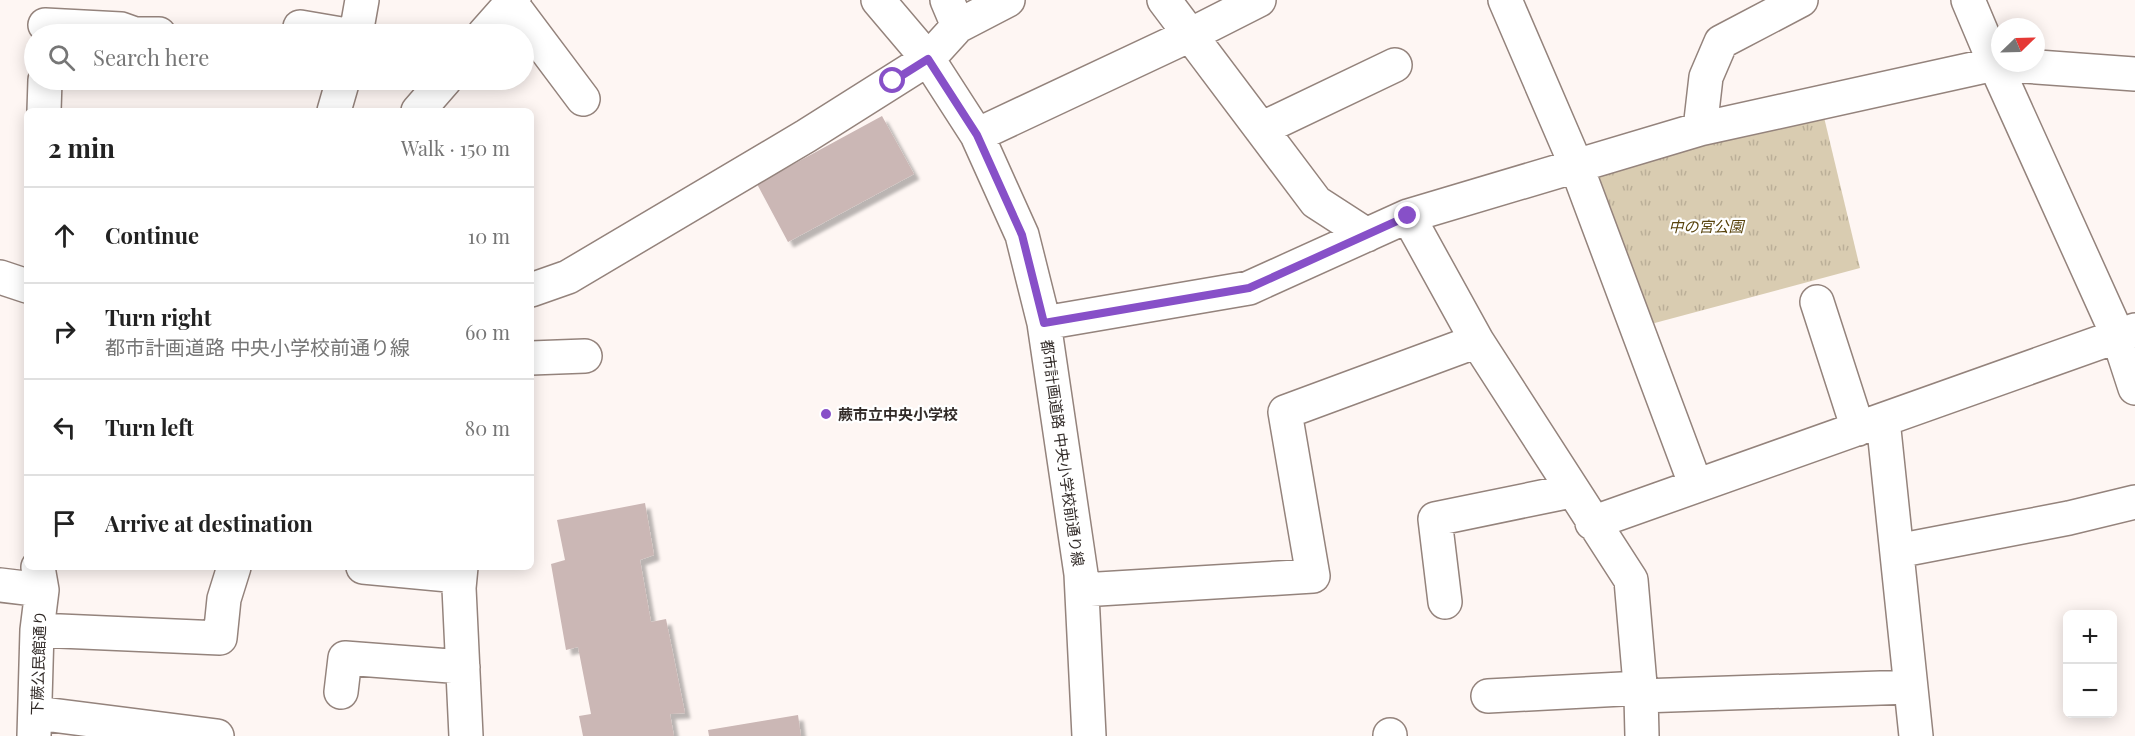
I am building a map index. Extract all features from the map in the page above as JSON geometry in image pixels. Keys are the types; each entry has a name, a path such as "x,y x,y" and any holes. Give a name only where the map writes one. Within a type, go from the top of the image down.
{"street":[{"path":"358,24 362,0"},
{"name":"都市計画道路 中央小学校前通り線","path":"878,0 928,59 977,135 1022,235 1044,323 1082,590 1089,736"},
{"path":"534,289 568,277 806,136 928,59 953,13 1008,0"},
{"path":"1164,0 1316,202 1367,235"},
{"path":"977,135 1259,0"},
{"path":"1505,0 1576,165 1696,486"},
{"path":"1700,129 1706,77 1721,42 1801,0"},
{"path":"1968,0 1991,55"},
{"path":"493,24 512,2 528,24"},
{"path":"45,20 75,24"},
{"path":"534,32 583,99"},
{"path":"1260,129 1395,64"},
{"path":"1044,323 1249,288 1408,216 1576,165 1700,129 1991,65"},
{"path":"2045,68 2135,74"},
{"path":"1999,72 2127,333 2135,388"},
{"path":"335,108 340,90"},
{"path":"421,108 437,90"},
{"path":"1408,216 1477,341 1630,580 1641,692 1642,736"},
{"path":"0,277 24,285"},
{"path":"1817,302 1870,425 1897,551 1916,736"},
{"path":"1592,523 2127,333"},
{"path":"1082,590 1313,576 1285,412 1477,341"},
{"path":"534,358 585,356"},
{"path":"1445,602 1435,519 1572,491"},
{"path":"1897,551 2069,518 2135,502"},
{"path":"37,630 220,638 224,599 233,570"},
{"path":"421,570 460,572 466,736"},
{"path":"0,585 46,575"},
{"name":"下蕨公民館通り","path":"35,724 37,630 46,575"},
{"path":"341,692 345,658 463,667"},
{"path":"1488,696 1910,687"},
{"path":"35,724 217,736"}],"green space":[{"name":"中の宮公園","path":"1823,113 1860,268 1651,324 1596,171"}],"building":[{"path":"882,116 914,174 788,242 757,184"},
{"path":"645,503 654,555 640,560 651,622 666,619 685,713 670,714 674,736 583,736 579,716 591,714 578,647 566,650 551,564 565,560 557,520"},
{"path":"798,715 801,736 709,736 708,730"}],"place":[{"name":"蕨市立中央小学校","path":"826,414"}],"route":[{"path":"893,81 928,59 977,135 1022,235 1044,323 1249,288 1408,216"}]}
